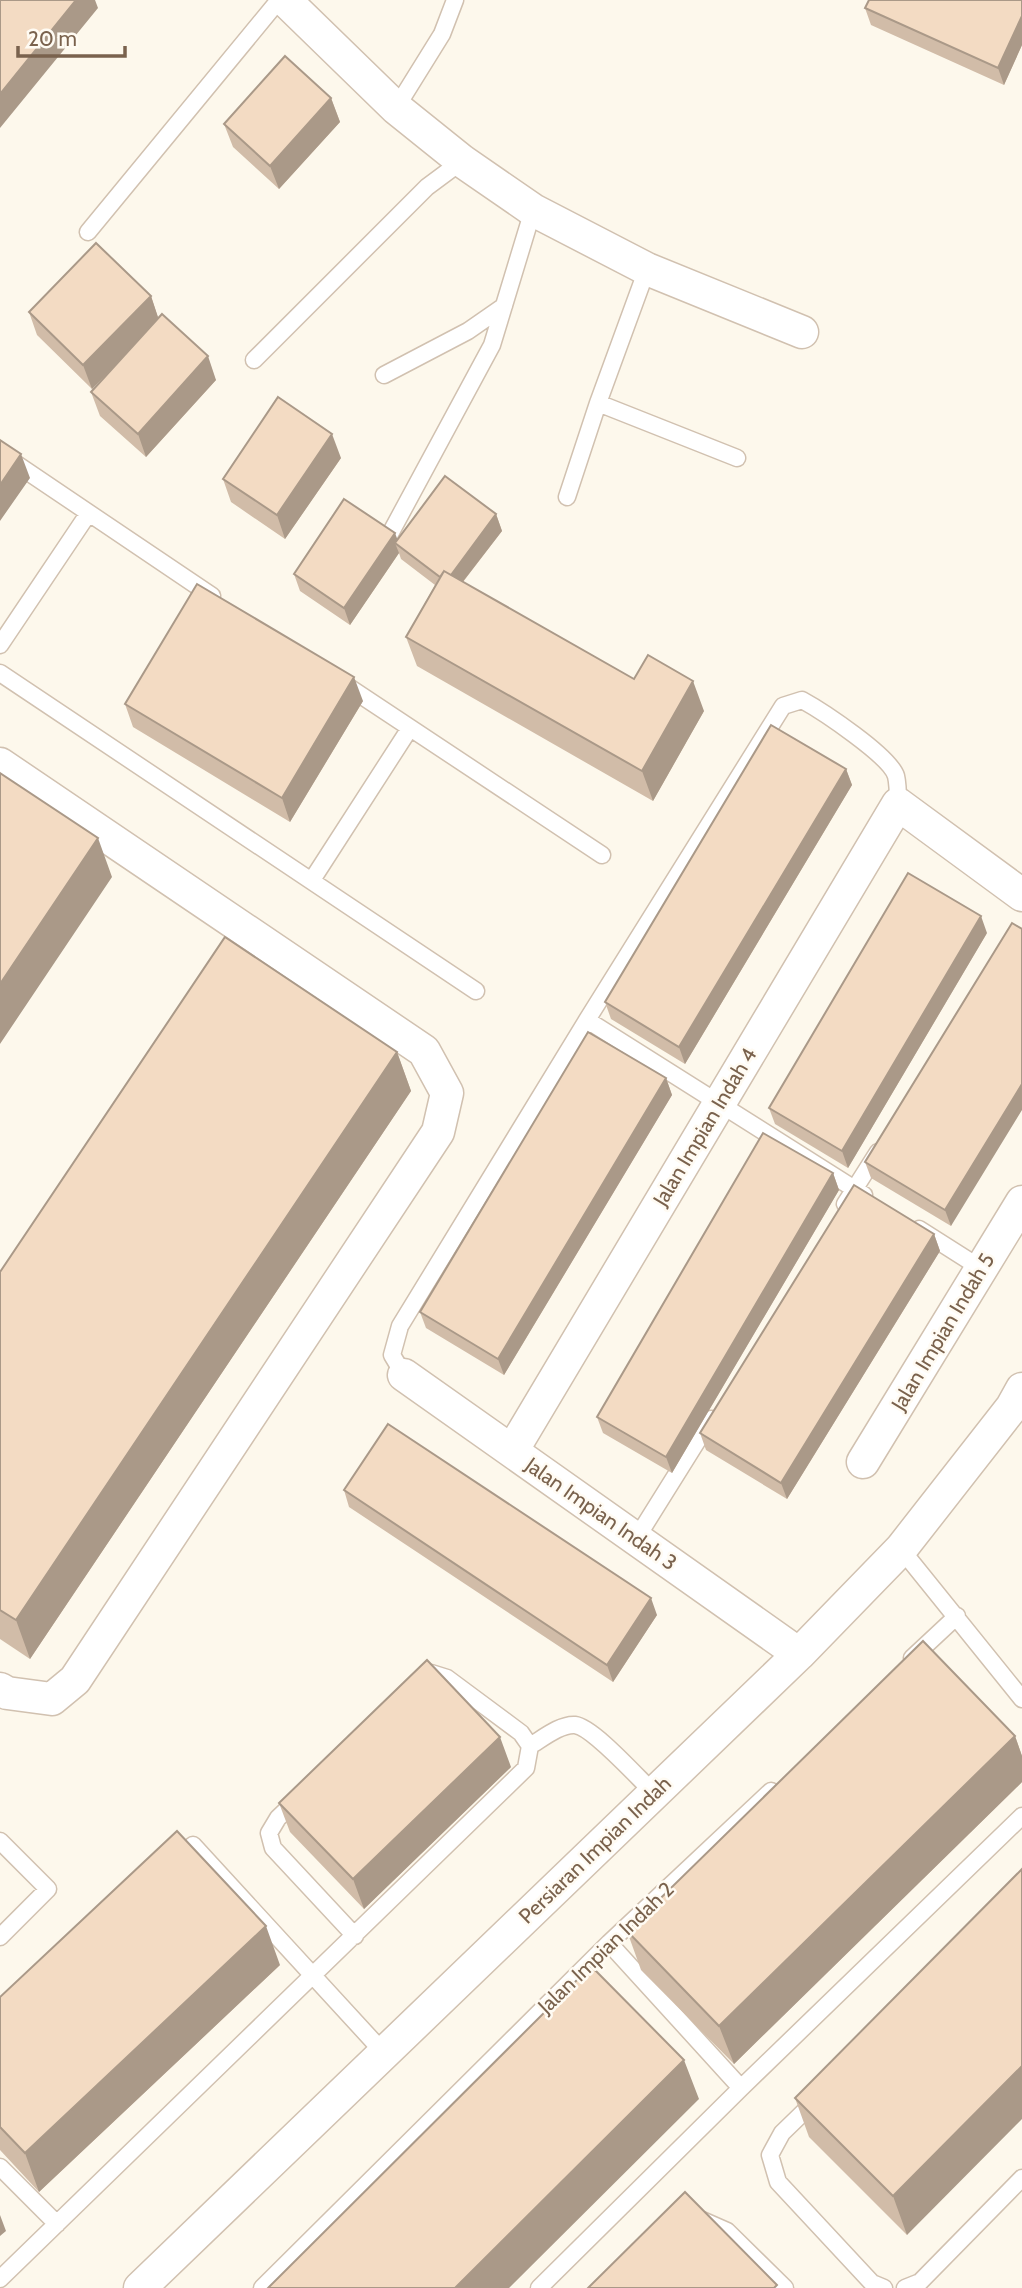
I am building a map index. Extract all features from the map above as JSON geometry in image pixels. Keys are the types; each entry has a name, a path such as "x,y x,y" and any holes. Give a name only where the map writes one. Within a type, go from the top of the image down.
{"street":[{"path":"285,0 397,108 462,161 533,210 647,269 802,332"},
{"path":"0,764 424,1051 447,1093 438,1132 75,1680 52,1699 7,1693 0,1689"},
{"path":"898,804 1022,895"},
{"name":"Jalan Impian Indah 4","path":"512,1451 898,804"},
{"name":"Jalan Impian Indah 5","path":"863,1462 1022,1202"},
{"name":"Jalan Impian Indah 3","path":"404,1375 799,1654"},
{"name":"Persiaran Impian Indah","path":"148,2286 384,2053 799,1654 901,1549 1019,1405"}],"lane":[{"path":"88,232 279,0"},
{"path":"397,108 442,34 455,0"},
{"path":"254,360 427,187 462,161"},
{"path":"390,534 492,345 533,210"},
{"path":"567,497 647,269"},
{"path":"384,375 468,331 504,306"},
{"path":"598,403 737,458"},
{"path":"0,453 226,606"},
{"path":"0,645 88,514"},
{"path":"0,673 476,991"},
{"path":"330,674 602,855"},
{"path":"404,1375 392,1355 400,1326 783,706 802,700 880,756 896,775 898,804"},
{"path":"312,880 410,728"},
{"path":"587,1020 878,1204"},
{"path":"840,1212 884,1143"},
{"path":"901,1218 982,1269"},
{"path":"636,1539 717,1411"},
{"path":"901,1549 1022,1699"},
{"path":"897,1672 957,1616"},
{"path":"0,2279 526,1768 530,1746 521,1733 447,1678 431,1673 407,1694"},
{"path":"530,1746 563,1727 576,1725 593,1734 654,1793"},
{"name":"Jalan Impian Indah 2","path":"262,2288 609,1943 778,1784"},
{"path":"308,1789 278,1818 269,1833 274,1847 355,1936"},
{"path":"539,2288 1022,1816"},
{"path":"0,1841 48,1889 0,1937"},
{"path":"164,1873 193,1844 384,2053"},
{"path":"609,1943 741,2088"},
{"path":"830,2086 782,2133 770,2155 778,2182 872,2283 884,2288"},
{"path":"0,2168 57,2224"},
{"path":"905,2288 920,2282 1022,2178"},
{"path":"690,2225 700,2219 727,2231 785,2288"}],"building":[{"path":"0,0 76,0 0,94"},
{"path":"869,0 1022,0 1022,16 998,68 865,8"},
{"path":"285,56 331,98 270,166 224,124"},
{"path":"96,243 151,296 83,365 29,312"},
{"path":"162,314 208,356 138,434 91,392"},
{"path":"278,397 332,434 277,515 223,479"},
{"path":"0,440 21,454 0,485"},
{"path":"445,476 496,514 451,575 444,571 440,577 395,543"},
{"path":"344,499 395,533 344,608 294,574"},
{"path":"444,571 634,679 648,655 693,681 642,771 406,637"},
{"path":"197,584 354,677 282,798 125,704"},
{"path":"771,725 846,769 679,1047 605,1002"},
{"path":"0,773 98,838 0,984"},
{"path":"908,873 981,916 842,1151 769,1108"},
{"path":"1012,923 1022,929 1022,1084 945,1210 865,1162"},
{"path":"225,937 397,1052 16,1620 0,1610 0,1272"},
{"path":"588,1032 666,1078 498,1359 420,1312"},
{"path":"763,1133 833,1173 666,1457 597,1417"},
{"path":"854,1185 934,1234 781,1483 700,1433"},
{"path":"388,1424 651,1598 607,1665 344,1490"},
{"path":"923,1641 1015,1736 719,2026 627,1931"},
{"path":"427,1660 500,1737 353,1879 279,1803"},
{"path":"177,1831 266,1926 25,2153 0,2127 0,1997"},
{"path":"1022,1869 1022,2066 893,2196 795,2098"},
{"path":"591,1966 684,2060 455,2288 268,2288"},
{"path":"685,2192 777,2285 774,2288 588,2288"}]}
